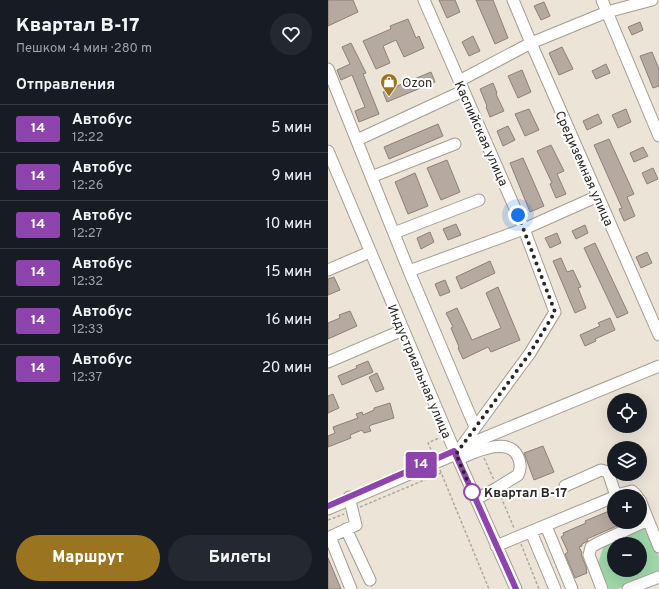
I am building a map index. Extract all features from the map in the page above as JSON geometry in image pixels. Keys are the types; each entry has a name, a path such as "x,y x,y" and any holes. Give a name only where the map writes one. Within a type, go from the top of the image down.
{"street":[{"name":"Каспийская улица","path":"424,0 524,228 555,312 530,353 475,427"},
{"name":"Средиземная улица","path":"513,0 659,335"},
{"path":"602,0 659,136"},
{"path":"357,140 461,86 531,43 607,12 652,0"},
{"path":"328,69 409,271 475,427 456,455"},
{"path":"371,177 455,144"},
{"name":"Индустриальная улица","path":"328,151 332,173 370,252 513,588"},
{"path":"409,271 524,228 598,196"},
{"path":"394,233 479,200"},
{"path":"328,270 370,252"},
{"path":"328,362 404,330"},
{"path":"456,455 479,440 659,366"},
{"path":"328,506 436,460 500,446 507,446 513,449 517,454 520,465 518,475 476,499"},
{"path":"565,486 601,470 608,472 613,489"},
{"path":"328,509 349,498"},
{"path":"349,498 356,524 330,537 351,589"},
{"path":"496,546 607,499"},
{"path":"602,589 589,555 591,547 648,520 659,547"},
{"path":"546,526 572,589"},
{"path":"346,529 370,580"},
{"path":"531,532 555,589"},
{"path":"628,589 659,577"}],"path":[{"path":"447,435 428,443 489,589"},
{"path":"481,450 539,589"},
{"path":"328,520 441,473"}],"green space":[{"path":"647,528 659,557 659,573 617,589 609,589 598,563 604,545 607,544 607,577 647,577 647,537 624,537"}],"building":[{"path":"328,0 353,0 358,12 328,26"},
{"path":"439,0 455,0 460,12 447,18"},
{"path":"476,0 493,0 508,38 495,44"},
{"path":"544,2 550,16 541,20 534,6"},
{"path":"408,19 416,38 419,36 424,48 404,57 396,40 383,46 390,63 376,69 363,41 391,29 390,26"},
{"path":"640,22 643,30 632,35 628,27"},
{"path":"473,36 480,51 469,56 462,42"},
{"path":"351,43 366,73 363,74 379,114 359,122 355,111 365,107 352,75 341,80 337,70 350,64 342,47"},
{"path":"562,47 573,69 559,75 549,53"},
{"path":"652,52 659,69 659,86 653,88 640,56"},
{"path":"606,64 610,73 596,79 592,71"},
{"path":"522,70 531,92 518,98 508,76"},
{"path":"431,72 435,82 387,102 383,92"},
{"path":"493,83 497,93 496,94 504,111 490,117 480,89"},
{"path":"529,109 539,130 525,136 515,114"},
{"path":"626,109 631,122 618,128 612,115"},
{"path":"598,114 602,123 587,130 583,121"},
{"path":"438,124 443,136 389,159 384,147"},
{"path":"508,126 515,140 503,146 497,131"},
{"path":"609,139 634,194 627,197 635,216 624,221 619,209 622,208 594,145"},
{"path":"551,145 564,171 557,174 566,194 556,198 550,184 552,183 537,151"},
{"path":"643,147 648,156 634,162 630,153"},
{"path":"523,158 544,206 530,212 510,163"},
{"path":"447,160 460,192 441,200 427,168"},
{"path":"653,168 658,179 647,184 642,173"},
{"path":"415,173 428,206 408,214 395,182"},
{"path":"456,224 461,235 448,240 443,229"},
{"path":"585,225 588,233 576,239 572,231"},
{"path":"430,232 434,242 421,249 417,238"},
{"path":"557,233 561,243 550,248 545,238"},
{"path":"595,243 628,313 617,318 584,248"},
{"path":"647,252 652,263 641,268 636,257"},
{"path":"561,258 567,272 573,270 581,287 578,288 586,308 575,313 553,261"},
{"path":"490,261 495,273 461,289 456,277"},
{"path":"334,277 340,290 328,295 328,279"},
{"path":"445,280 450,292 440,296 435,284"},
{"path":"498,287 520,340 491,352 488,347 463,359 451,328 453,327 446,313 457,308 472,340 501,328 486,293"},
{"path":"350,311 357,326 328,339 328,323 340,318 339,315"},
{"path":"610,318 615,330 595,339 596,341 585,346 580,335 600,326 598,323"},
{"path":"368,361 373,372 342,385 338,376 357,368 356,366"},
{"path":"377,373 384,389 376,392 369,377"},
{"path":"333,394 339,408 328,413 328,396"},
{"path":"390,403 394,418 371,425 369,427 371,431 364,433 362,430 350,435 351,438 328,447 328,436 335,433 333,427 358,418 356,414 362,412 363,415 374,410 374,408"},
{"path":"543,446 554,472 534,480 524,453"},
{"path":"607,512 607,529 610,529 587,539 588,541 579,547 587,573 575,578 565,554 568,552 561,537 564,535 563,533 586,523 585,521"},
{"path":"328,558 341,589 328,589"}],"bus line":[{"name":"14","path":"328,506 454,451 516,589"}],"place":[{"name":"Ozon","path":"389,97"},
{"name":"Квартал В-17","path":"472,492"}],"route":[{"path":"472,492 456,454 530,353 555,312 518,215"}]}
